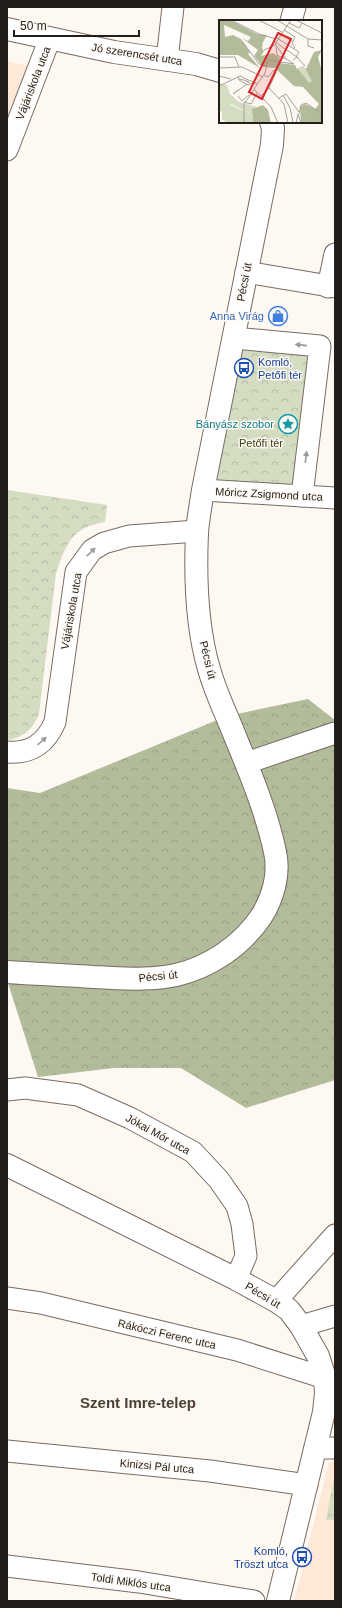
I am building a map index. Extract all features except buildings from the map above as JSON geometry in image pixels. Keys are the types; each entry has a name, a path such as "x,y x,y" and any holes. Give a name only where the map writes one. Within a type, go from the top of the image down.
{"main road":[{"name":"Jó szerencsét utca","path":"7,29 114,52 196,64 219,71"},
{"name":"Pécsi út","path":"7,972 136,978 176,975 200,968 222,955 243,939 265,911 274,890 277,870 276,854 270,830 246,763 216,692 202,635 196,583 197,531 203,490 272,145 273,128 271,123"},
{"name":"Pécsi út","path":"7,1165 236,1279 276,1301 289,1310 301,1326 318,1356 325,1378 325,1448 307,1485 278,1601"}],"street":[{"path":"166,60 173,7"},
{"path":"291,20 296,7"},
{"name":"Vájáriskola utca","path":"7,150 50,38"},
{"path":"246,272 332,287 335,254"},
{"path":"234,338 320,346 302,496"},
{"name":"Móricz Zsigmond utca","path":"203,490 335,498"},
{"name":"Vájáriskola utca","path":"7,752 17,753 27,751 40,744 50,734 55,722 76,572 92,550 104,544 129,536 197,531"},
{"path":"246,763 335,732"},
{"name":"Jókai Mór utca","path":"7,1090 25,1088 78,1095 130,1118 193,1152 219,1180 237,1206 242,1224 246,1256 236,1279"},
{"path":"276,1301 335,1235"},
{"name":"Rákóczi Ferenc utca","path":"7,1298 41,1303 237,1350 325,1378"},
{"path":"301,1326 335,1316"},
{"name":"Kinizsi Pál utca","path":"7,1452 210,1470 307,1485"},
{"name":"Toldi Miklós utca","path":"7,1566 139,1582 254,1601"}],"shaded area":[{"path":"7,61 28,66 7,121"},
{"path":"329,1462 335,1462 335,1601 294,1601"}],"green space":[{"name":"Petőfi tér","path":"234,338 320,346 302,496 203,490"},
{"path":"7,490 107,505 105,522 85,528 77,533 67,545 56,573 39,714 34,724 27,732 13,739 7,740"},
{"path":"308,699 335,720 335,1080 246,1108 181,1068 114,1068 38,1077 7,980 7,788 40,793 227,716"},
{"path":"335,1473 335,1520 326,1520"}],"place":[{"name":"Anna Virág","path":"278,316"},
{"name":"Komló, Petőfi tér","path":"244,368"},
{"name":"Bányász szobor","path":"288,424"},
{"name":"Komló, Tröszt utca","path":"302,1557"}],"district":[{"name":"Szent Imre-telep","path":"138,1403"}]}
